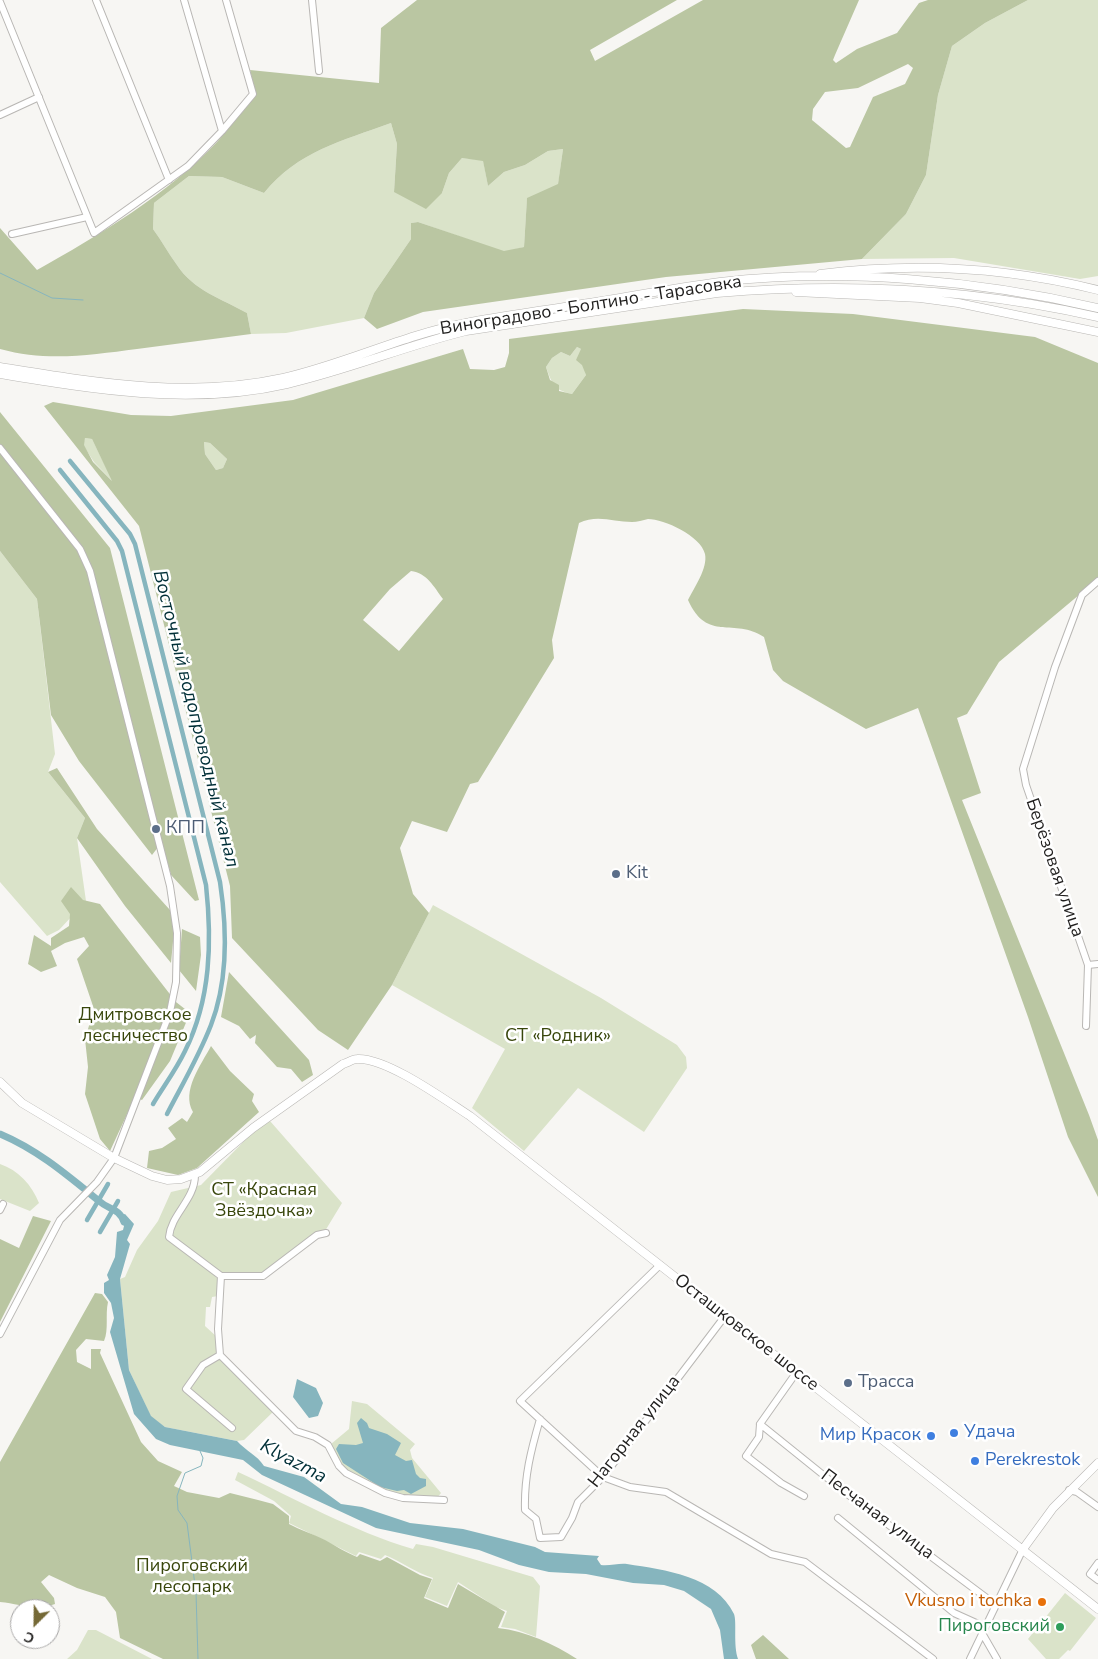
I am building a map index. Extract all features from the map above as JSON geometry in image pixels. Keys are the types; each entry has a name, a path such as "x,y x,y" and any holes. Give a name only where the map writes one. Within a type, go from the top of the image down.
{"main road":[{"path":"780,278 852,270 946,267 1007,272 1098,284"},
{"name":"Виноградово - Болтино - Тарасовка","path":"0,367 124,386 183,388 228,386 283,378 464,323 721,282 780,278 870,278 943,283 1010,291 1098,308"},
{"path":"1058,280 1098,290"},
{"name":"Виноградово - Болтино - Тарасовка","path":"0,374 123,393 184,396 232,393 286,385 340,370 428,340 466,331 717,293 749,290 829,287 941,291 1007,300 1098,317"},
{"path":"749,290 930,300 1012,313 1098,332"},
{"name":"Осташковское шоссе","path":"195,1175 253,1128 343,1064 356,1058 374,1061 402,1074 470,1116 1098,1609"},
{"path":"0,1082 22,1102 114,1158 152,1176 167,1180 195,1175"},
{"path":"1023,1550 1044,1518 1098,1463"}],"street":[{"path":"96,0 169,180"},
{"path":"184,0 222,131"},
{"path":"0,2 92,232 102,228 188,166 222,131 253,94 226,0"},
{"path":"312,0 319,72"},
{"path":"0,115 39,97"},
{"path":"12,234 87,217"},
{"path":"0,448 80,549 90,571 164,860 177,933 176,982 170,1012 114,1158 97,1182 60,1220 0,1334"},
{"name":"Берёзовая улица","path":"1086,1026 1088,965 1026,785 1023,769 1055,667 1082,595 1098,581"},
{"path":"1088,965 1098,964"},
{"path":"195,1175 193,1190 170,1227 169,1237 221,1276 263,1276 312,1238 326,1233"},
{"path":"0,1210 3,1204"},
{"path":"660,1265 520,1401 603,1477 630,1487 666,1492 771,1554 805,1562 933,1659"},
{"path":"221,1276 218,1329 220,1355 296,1431 315,1437 328,1445 339,1466 346,1473 394,1495 444,1500"},
{"name":"Нагорная улица","path":"540,1419 526,1471 524,1510 536,1519 539,1536 545,1538 561,1537 572,1518 578,1502 603,1477 725,1316"},
{"path":"220,1355 203,1365 186,1389 232,1428"},
{"path":"796,1372 760,1424 759,1437 746,1456 781,1483 804,1496"},
{"name":"Песчаная улица","path":"760,1424 842,1490 996,1604"},
{"path":"1074,1489 1098,1507"},
{"path":"838,1518 954,1614 984,1630 997,1659"},
{"path":"970,1659 1023,1550"},
{"path":"1098,1563 1090,1574 1098,1580"}],"green space":[{"path":"417,0 677,0 590,50 595,61 703,0 859,0 833,60 836,63 857,49 897,33 919,3 928,0 1028,0 985,23 952,46 938,95 926,175 906,214 862,259 666,277 423,312 377,329 364,318 374,293 411,239 411,223 418,222 504,251 524,247 527,198 558,184 563,149 548,151 525,165 504,172 488,186 483,161 462,158 449,173 442,193 426,209 394,192 397,144 391,123 338,142 306,157 277,179 264,193 222,177 189,176 154,203 153,229 177,265 191,281 247,313 251,334 68,356 35,355 0,349 0,228 37,270 132,212 198,161 217,142 256,95 250,70 379,83 381,28","holes":["908,64 913,68 905,84 873,97 850,147 846,148 812,120 813,109 825,92 858,88"]},
{"path":"1028,0 1098,0 1098,276 1080,279 954,258 862,259 906,214 926,175 938,95 952,46 985,23"},
{"path":"391,123 397,144 394,192 442,193 449,173 462,158 483,160 488,186 504,172 525,165 548,151 563,149 558,185 527,199 524,247 504,252 418,222 411,223 411,239 374,293 364,318 286,333 251,334 247,313 191,281 177,265 153,229 154,203 189,176 222,177 264,193 291,167 306,157 338,142"},
{"path":"743,309 853,314 1035,337 1098,363 1098,579 999,662 967,714 957,718 981,793 962,800 1098,1140 1098,1197 1068,1137 1028,1017 918,708 866,729 783,681 773,670 764,637 753,631 712,625 695,613 688,600 703,572 705,554 697,541 681,530 663,522 648,519 632,522 592,519 579,523 552,640 554,658 478,782 470,784 447,832 412,821 400,848 413,894 429,913 392,985 348,1050 318,1030 232,938 230,886 139,526 44,406 53,402 131,415 171,416 293,400 463,349 470,369 494,370 505,367 509,353 509,339","holes":["577,347 581,349 576,360 582,365 586,375 572,394 559,391 559,385 550,380 546,367 552,358 561,352 570,356","85,438 92,439 112,481 93,462 84,445","204,442 210,443 227,459 223,468 216,470 205,454","411,571 417,572 433,585 443,599 399,651 363,620 390,589"]},
{"path":"577,347 581,349 586,375 572,394 554,385 546,367 552,358 561,352 570,356"},
{"path":"0,412 110,548 199,900 195,901 171,875 162,842 152,855 79,761 51,715 37,599 0,551"},
{"path":"85,438 92,439 114,483 94,462 83,445"},
{"path":"204,442 210,443 227,459 223,468 216,470 205,454"},
{"path":"0,551 37,599 55,754 48,772 85,818 77,838 86,901 59,930 47,936 0,882"},
{"path":"57,768 97,829 170,910 174,931 171,963 125,906 77,838 85,818 48,772"},
{"name":"Дмитровское лесничество","path":"71,887 83,900 100,904 176,1002 190,1013 170,1061 142,1100 135,1097 110,1151 100,1139 85,1094 88,1067 85,1039 94,1009 77,959 89,946 84,937 65,943 51,951 57,966 41,972 28,964 34,935 51,946 51,938 69,926 70,914 61,901"},
{"name":"СТ «Родник»","path":"433,905 601,998 677,1045 686,1057 687,1068 644,1132 578,1088 524,1151 472,1108 505,1049 392,985"},
{"path":"182,929 200,937 201,955 196,991 179,970"},
{"path":"229,972 309,1060 313,1075 302,1082 291,1069 277,1067 255,1043 256,1035 250,1039 239,1026 221,1017"},
{"path":"211,1046 230,1071 254,1094 252,1101 259,1112 197,1168 178,1175 147,1168 149,1151 162,1148 176,1139 168,1128 182,1118 187,1122 193,1112 189,1096 191,1087"},
{"name":"СТ «Красная Звёздочка»","path":"270,1121 342,1203 325,1231 314,1233 261,1275 225,1274 215,1270 212,1273 217,1278 218,1296 212,1297 210,1307 206,1307 205,1326 217,1337 217,1356 274,1411 244,1440 237,1441 165,1427 151,1417 129,1370 120,1279 125,1277 137,1250 158,1221 171,1192 201,1185 253,1132"},
{"path":"0,1164 18,1174 32,1190 39,1203 30,1211 0,1199"},
{"path":"33,1216 51,1221 0,1322 0,1239 19,1248"},
{"name":"Пироговский лесопарк","path":"95,1293 102,1294 108,1302 107,1327 104,1341 86,1339 76,1350 77,1362 91,1369 91,1349 101,1349 100,1353 141,1442 158,1461 182,1472 174,1486 187,1492 219,1498 230,1493 273,1504 289,1516 289,1524 357,1557 360,1554 380,1561 387,1557 420,1575 432,1579 424,1598 448,1608 458,1584 505,1612 498,1628 519,1632 539,1639 577,1659 163,1659 120,1638 116,1612 105,1597 77,1588 49,1575 41,1582 54,1599 10,1599 10,1603 0,1602 0,1462"},
{"path":"352,1401 367,1404 415,1444 410,1450 412,1458 441,1493 437,1498 412,1498 385,1492 346,1471 336,1459 331,1444 349,1429"},
{"path":"238,1472 324,1514 390,1542 413,1549 416,1544 433,1547 533,1577 540,1586 536,1637 515,1629 501,1627 507,1611 496,1607 458,1582 447,1606 425,1597 433,1578 385,1555 381,1559 359,1552 356,1556 289,1523 291,1516 274,1501 235,1480"},
{"name":"Пироговский","path":"1065,1593 1096,1618 1070,1651 1068,1650 1059,1659 1046,1659 1028,1639"},
{"path":"88,1630 96,1630 152,1659 67,1659 77,1650"},
{"path":"763,1635 789,1659 756,1659 751,1645"}],"water":[{"path":"125,1214 134,1224 127,1240 130,1244 120,1279 129,1370 151,1416 165,1427 237,1441 264,1466 304,1477 341,1504 362,1507 410,1523 463,1529 535,1547 545,1552 599,1556 597,1559 601,1565 627,1564 673,1572 688,1577 715,1591 726,1601 734,1614 738,1659 724,1659 720,1630 711,1609 684,1591 664,1585 633,1583 586,1574 549,1572 519,1565 479,1550 376,1528 262,1475 243,1460 170,1445 156,1439 134,1414 110,1332 114,1318 111,1303 104,1293 104,1283 109,1280 107,1275 115,1257 117,1232 123,1230 124,1226 119,1216"},
{"path":"297,1379 316,1388 323,1403 318,1416 309,1418 293,1397"},
{"path":"361,1418 367,1423 369,1428 387,1434 401,1443 395,1455 406,1461 412,1460 416,1474 420,1478 426,1479 426,1486 411,1494 404,1490 397,1491 380,1487 343,1463 336,1449 339,1444 356,1445 363,1443 357,1423"}],"waterway":[{"path":"0,273 52,298 83,300"},
{"name":"Восточный водопроводный канал","path":"70,461 130,534 135,544 220,882 225,936 221,991 217,1008 201,1048 167,1114"},
{"name":"Восточный водопроводный канал","path":"60,470 117,541 122,551 206,885 209,927 208,970 200,1011 194,1031 174,1072 153,1104"},
{"name":"Klyazma","path":"0,1134 14,1140 52,1164 103,1204 117,1212 124,1222"},
{"name":"Восточный водопроводный канал","path":"87,1220 108,1184"},
{"name":"Восточный водопроводный канал","path":"100,1232 118,1201"},
{"path":"198,1659 196,1593 187,1523 178,1510 177,1496 185,1473 201,1466 203,1458 200,1451"}],"place":[{"name":"КПП","path":"156,829"},
{"name":"Kit","path":"616,874"},
{"name":"Трасса","path":"848,1383"},
{"name":"Удача","path":"954,1433"},
{"name":"Мир Красок","path":"931,1436"},
{"name":"Perekrestok","path":"975,1461"},
{"name":"Vkusno i tochka","path":"1042,1602"},
{"name":"Пироговский","path":"1060,1627"}]}
